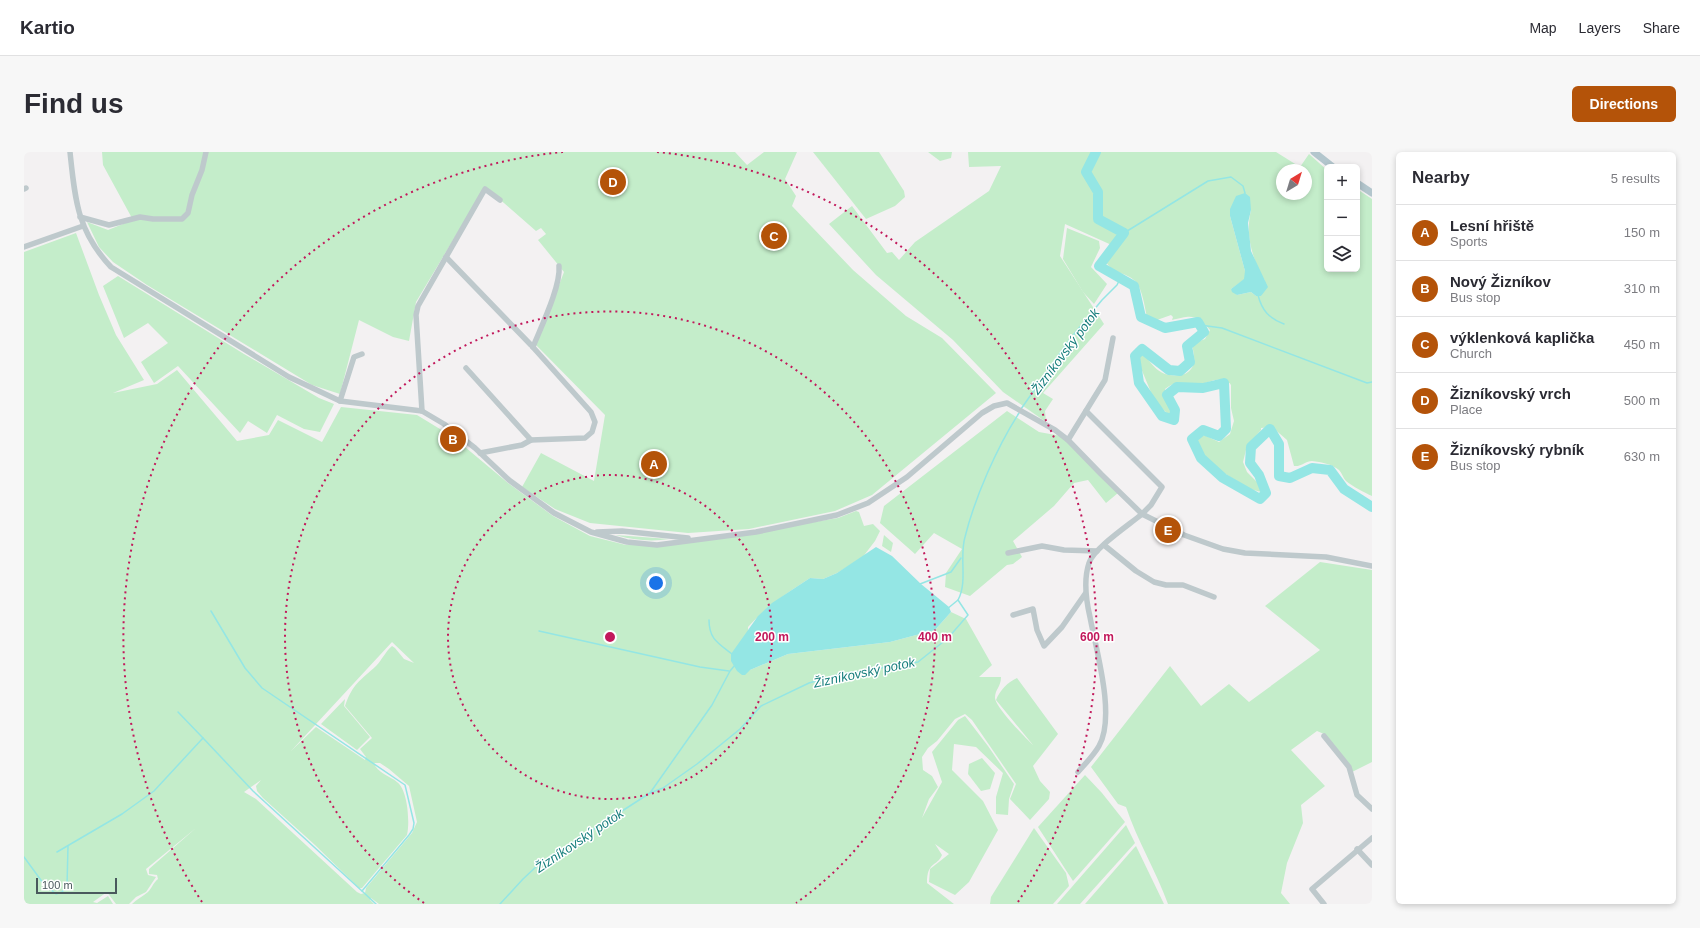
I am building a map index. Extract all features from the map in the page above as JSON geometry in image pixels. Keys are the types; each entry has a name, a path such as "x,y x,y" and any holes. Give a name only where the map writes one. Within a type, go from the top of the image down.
{"main road":[{"path":"1314,152 1329,164"},
{"path":"1360,185 1372,193"}],"street":[{"path":"70,152 76,200 80,218 91,242 111,267 289,377 340,401 422,411 444,424 480,453 509,480 554,514 591,532 627,542 657,545 764,530 837,515 868,503 907,477 982,413 994,406 1006,403 1012,405 1068,440 1142,514 1184,535 1223,549 1245,553 1326,557 1372,566"},
{"path":"80,218 109,225 140,218 182,218 188,213 192,195 202,170 206,152"},
{"path":"422,411 416,315 418,306 485,189 500,200"},
{"path":"24,247 83,226"},
{"path":"446,257 533,347 591,412 595,422 592,432 585,438 531,440 522,445 480,453"},
{"path":"533,347 554,294 559,273 558,266"},
{"path":"1068,440 1105,380 1113,338"},
{"path":"340,401 354,357 362,354"},
{"path":"466,368 531,440"},
{"path":"1078,772 1099,746 1103,734 1106,715 1103,684 1085,594 1089,562 1104,544 1151,506 1162,487 1086,412"},
{"path":"591,532 622,531 697,539"},
{"path":"1104,544 1136,571 1154,582 1166,585 1183,586 1214,597"},
{"path":"1008,554 1042,546 1064,550 1097,551"},
{"path":"1014,615 1033,609 1037,630 1044,646 1062,627 1085,594"},
{"path":"1324,736 1349,767 1357,795 1372,809"},
{"path":"1324,904 1312,889 1357,849 1372,838"},
{"path":"1357,849 1372,865"}],"green space":[{"path":"102,152 735,152 747,165 764,152 797,152 785,179 796,196 792,206 853,270 906,316 942,338 996,393 872,495 835,511 749,529 688,533 590,523 555,509 522,487 541,453 594,481 605,415 536,345 564,272 538,240 546,234 541,228 536,231 489,190 483,190 416,302 409,341 393,337 359,320 340,394 312,385 147,285 113,262 99,247 87,222 108,230 133,220 103,165"},
{"path":"813,152 879,152 904,191 905,197 895,206 866,219"},
{"path":"928,152 952,152 951,158 940,161"},
{"path":"968,152 1276,152 1295,164 1276,164 1276,200 1312,200 1312,164 1302,164 1309,154 1324,167 1324,272 1360,272 1360,191 1372,199 1372,496 1349,483 1345,480 1339,470 1330,465 1312,461 1299,466 1294,466 1287,440 1272,427 1261,428 1261,430 1247,446 1243,462 1247,472 1257,482 1261,492 1250,489 1209,464 1195,437 1197,435 1206,436 1219,442 1230,434 1234,421 1231,408 1231,385 1224,380 1214,380 1195,386 1178,383 1174,384 1165,389 1165,397 1172,414 1169,415 1155,402 1138,361 1141,353 1143,352 1154,367 1163,373 1168,375 1185,374 1191,370 1194,363 1192,344 1205,339 1210,330 1201,321 1193,317 1184,317 1172,320 1173,317 1171,315 1157,320 1147,317 1140,288 1135,281 1112,269 1106,262 1113,248 1116,247 1065,224 1060,256 1104,324 1043,393 1053,399 1045,411 1046,422 1003,392 953,340 876,275 829,224 852,206 887,253 892,252 899,260 915,242 989,191 1001,166 969,167","holes":["1251,210 1249,219 1249,238 1253,255 1265,281 1261,296 1256,296 1251,292 1237,295 1231,289 1245,279 1245,271 1230,216"]},
{"path":"1067,228 1099,241 1100,248 1091,267 1107,284 1094,304 1083,292 1063,259"},
{"path":"76,233 99,295 116,335 144,380 113,393 157,384 177,370 237,441 269,435 278,420 322,442 341,407 417,415 453,437 508,483 553,516 590,536 626,545 700,541 838,518 856,511 859,512 864,526 873,524 880,531 875,541 862,558 837,573 823,579 810,578 778,600 755,619 748,627 750,670 788,654 890,642 935,630 951,612 966,619 992,665 979,677 1001,677 995,698 997,703 1000,708 1011,722 1033,745 996,700 1005,687 1017,678 1058,734 1033,766 1040,781 1050,792 1049,799 1030,820 1010,799 1016,784 972,720 965,714 955,719 937,741 928,748 922,757 923,770 932,776 938,787 929,799 922,818 942,782 932,752 958,720 965,716 1014,784 1009,799 1008,815 996,814 996,797 1003,773 976,747 954,744 952,770 983,801 998,830 969,882 955,895 929,882 930,869 949,854 935,844 942,855 940,859 930,868 927,876 927,883 954,904 379,904 371,898 370,900 374,904 132,904 148,892 158,879 157,875 149,874 149,869 196,828 146,869 148,875 156,877 146,892 136,897 129,904 116,904 107,892 93,902 97,903 108,896 113,904 24,904 24,252","holes":["392,642 414,663 404,659 392,646 376,666 354,687 345,706 372,738 360,749 366,757 365,760 316,727 291,751","374,763 380,763 409,786 417,822 412,833 366,888 365,893 361,894 357,892 256,799 244,792 261,780 256,786 257,791 263,798 315,845 359,888 362,888 407,835 408,830 406,799 401,786 378,769"]},
{"path":"118,276 244,354 319,398 334,404 320,432 304,429 277,415 267,433 248,421 240,433 178,366 154,383 141,362 168,343 148,323 124,338 103,286"},
{"path":"1007,411 1039,432 1061,436 1118,493 1106,503 1088,480 1074,483 1054,506 1013,541 1022,557 1013,564 1007,565 970,596 945,587 946,573 962,549 934,533 915,554 880,523 884,506"},
{"path":"615,535 669,539 642,540"},
{"path":"884,535 893,543 891,552 882,546"},
{"path":"1320,562 1372,570 1372,762 1352,772 1324,734 1317,731 1291,750 1325,786 1301,805 1303,823 1287,863 1281,893 1290,904 1168,904 1126,807 1118,804 1091,767 1170,666 1201,706 1229,684 1249,702 1320,650 1265,606"},
{"path":"345,699 344,706 370,737 357,750 321,724"},
{"path":"982,758 995,773 990,789 981,791 968,774 969,764"},
{"path":"1085,775 1102,793 1125,822 1073,881 1038,827"},
{"path":"1126,825 1135,843 1080,904 1057,904"},
{"path":"1034,828 1066,873 1069,886 1053,904 990,904 991,897"},
{"path":"1136,846 1164,904 1085,904 1134,848"}],"water":[{"path":"1245,193 1250,197 1251,210 1248,223 1251,251 1268,287 1261,296 1256,296 1251,292 1237,295 1232,292 1231,289 1244,279 1245,271 1230,216 1230,209 1236,196"},
{"path":"876,547 892,556 921,584 949,607 951,612 935,630 890,642 788,654 750,670 745,675 742,675 737,671 731,661 731,654 758,616 772,603 810,578 823,579 837,573"}],"waterway":[{"path":"1096,152 1086,172 1098,192 1098,219 1124,233 1099,266 1134,286 1141,317 1165,328 1198,322 1204,332 1187,346 1190,362 1180,371 1169,370 1142,349 1135,356 1139,383 1162,416 1174,420 1175,410 1167,395 1177,387 1203,388 1224,383 1226,429 1219,436 1203,430 1192,439 1201,458 1223,478 1260,499 1266,493 1259,475 1250,463 1251,447 1270,429 1279,444 1279,476 1290,478 1312,468 1330,470 1344,489 1372,507"},
{"path":"1124,233 1208,181 1231,177 1243,186 1245,193"},
{"name":"Žizníkovský potok","path":"1021,409 1070,339 1102,300 1117,285 1120,279"},
{"path":"1258,295 1264,310 1274,319 1284,324"},
{"path":"1200,325 1222,328 1367,383 1372,382"},
{"name":"Žizníkovský potok","path":"500,904 538,865 650,793 663,788 697,764 740,729 761,706 809,683 837,675 918,662 948,638 968,615 958,600 961,593 963,577 963,545 969,522 995,457 1019,413"},
{"path":"920,584 951,572 961,558"},
{"path":"947,609 958,600"},
{"path":"211,611 245,668 262,688 405,785 414,823 413,829 362,891 376,904"},
{"path":"709,620 709,626 715,640 732,654"},
{"path":"539,631 700,667 729,671"},
{"path":"650,793 712,705 730,671 735,665"},
{"path":"178,712 203,738"},
{"path":"57,852 122,814 154,791 203,738 253,791 362,891"},
{"path":"24,857 43,883 56,894 62,892 67,886 68,846"}],"place":[{"name":"Žizníkovský vrch","path":"613,182"},
{"name":"výklenková kaplička","path":"774,236"},
{"name":"Nový Žizníkov","path":"453,439"},
{"name":"Lesní hřiště","path":"654,464"},
{"name":"Žizníkovský rybník","path":"1168,530"}]}
